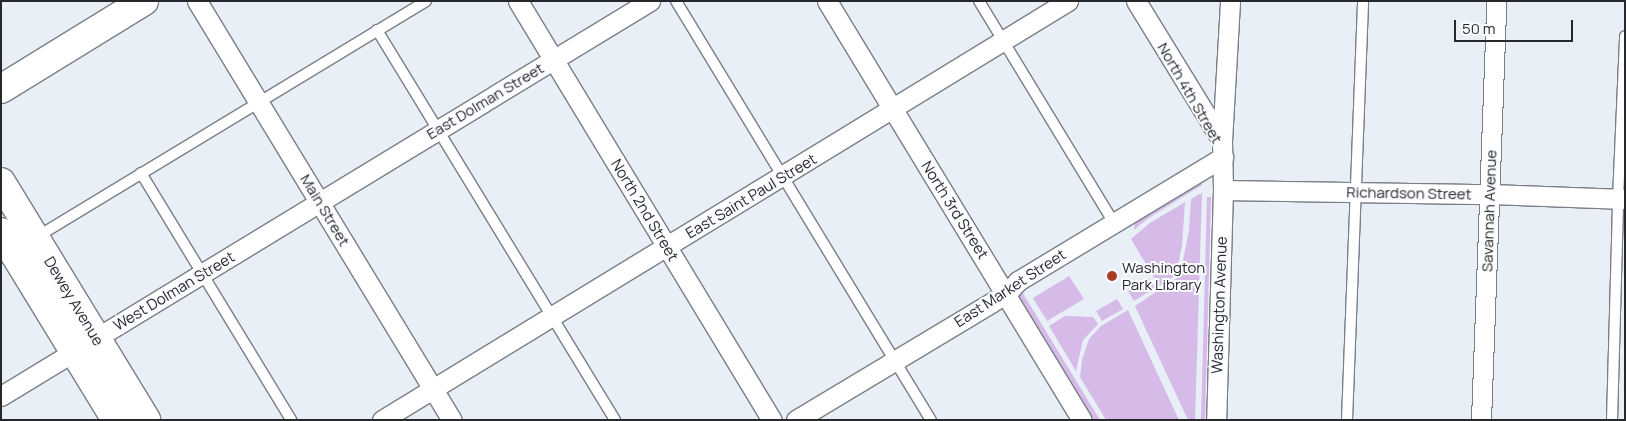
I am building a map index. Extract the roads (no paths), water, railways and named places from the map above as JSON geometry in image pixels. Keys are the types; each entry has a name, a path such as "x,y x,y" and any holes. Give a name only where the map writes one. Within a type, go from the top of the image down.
{"street":[{"path":"1,89 144,1"},
{"name":"Main Street","path":"197,1 452,420"},
{"name":"North 2nd Street","path":"518,1 772,420"},
{"name":"East Dolman Street","path":"320,202 650,1"},
{"name":"North 3rd Street","path":"828,1 1082,420"},
{"name":"East Saint Paul Street","path":"382,420 1068,1"},
{"name":"North 4th Street","path":"1136,1 1222,149 1223,190"},
{"path":"1222,149 1230,1"},
{"name":"Savannah Avenue","path":"1481,420 1496,1"},
{"name":"East Market Street","path":"796,420 1006,294 1018,281 1114,223 1222,149"},
{"name":"Dewey Avenue","path":"1,182 13,245 85,345 146,420"},
{"name":"Richardson Street","path":"1223,190 1490,194 1621,199"},
{"name":"Washington Avenue","path":"1216,420 1223,190"},
{"name":"West Dolman Street","path":"1,396 320,202"},
{"name":"Dewey Avenue","path":"85,345 116,420"}],"lane":[{"path":"13,245 141,173 426,1"},
{"path":"676,1 931,420"},
{"path":"979,1 1114,223"},
{"path":"1347,420 1363,1"},
{"path":"377,30 615,420"},
{"path":"1612,420 1621,199 1625,36"},
{"path":"141,173 291,420"}],"place":[{"name":"Washington Park Library","path":"1112,276"}]}
